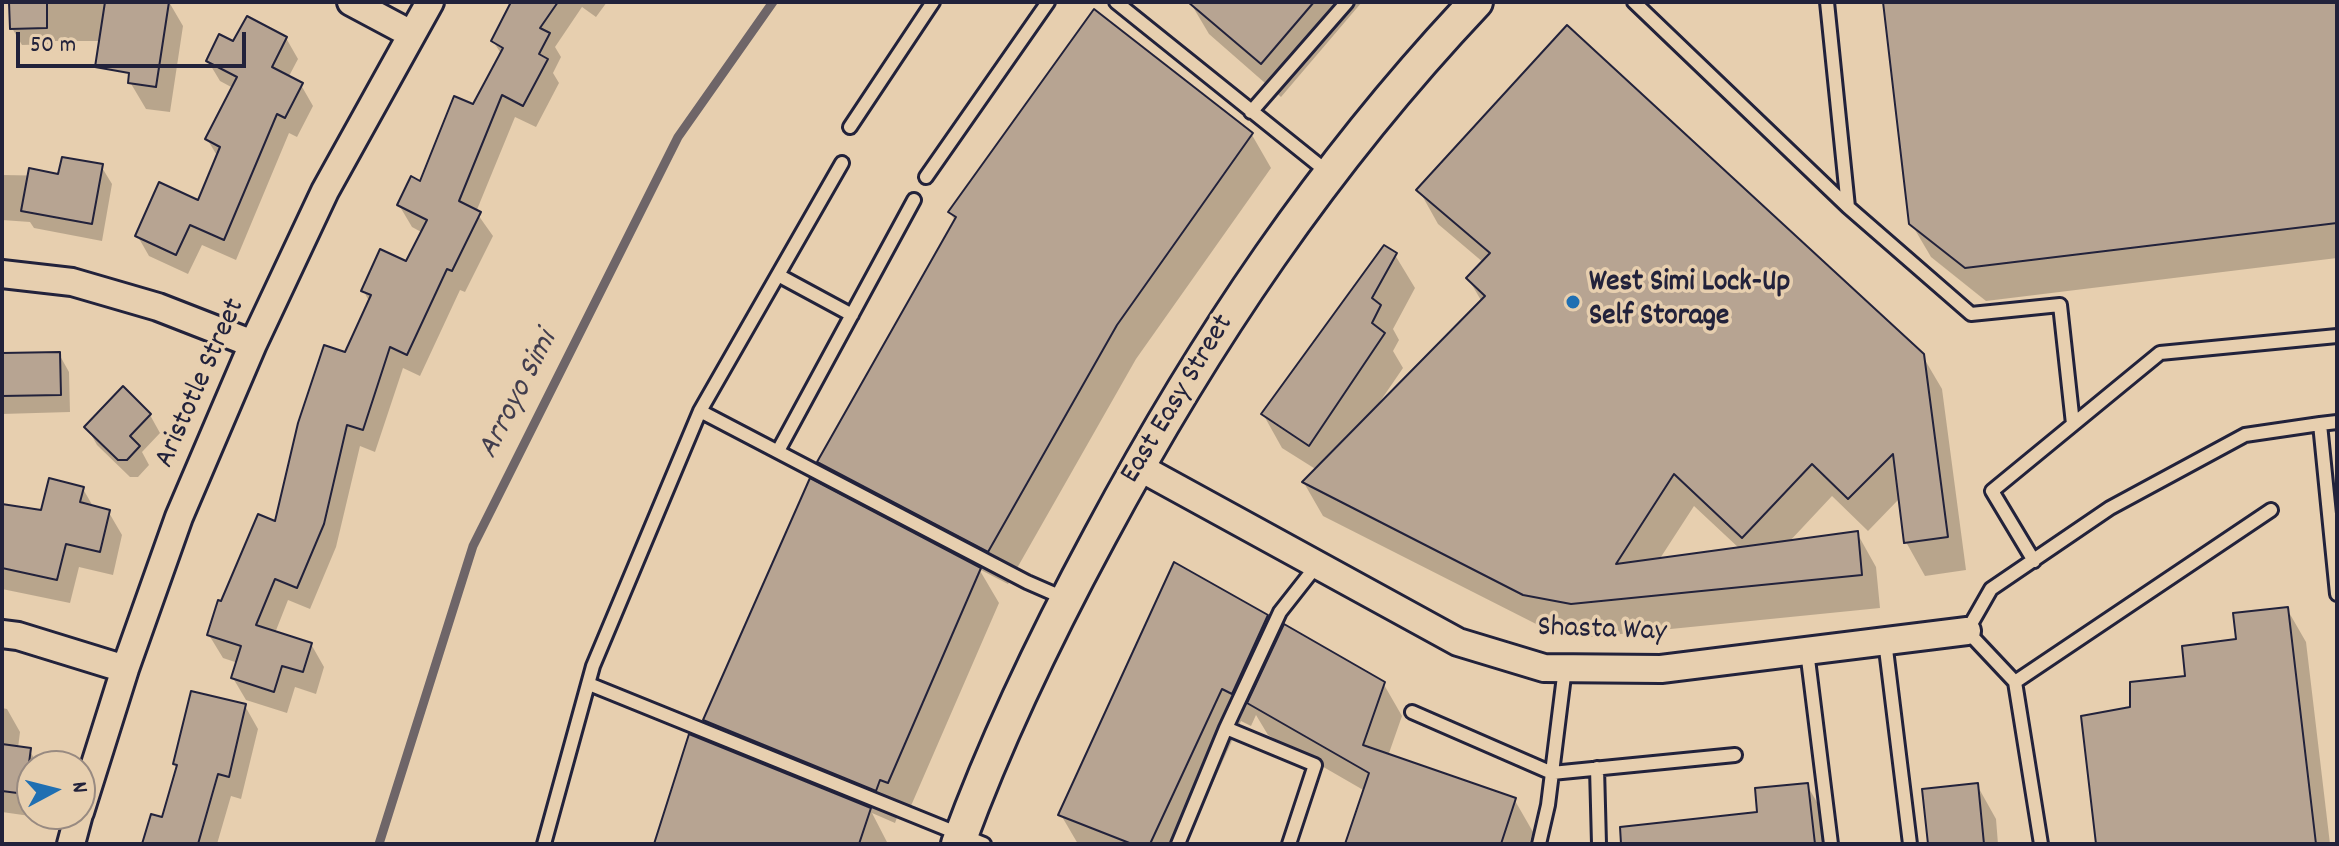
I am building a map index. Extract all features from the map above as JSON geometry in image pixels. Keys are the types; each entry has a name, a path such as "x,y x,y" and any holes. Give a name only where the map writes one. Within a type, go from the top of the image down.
{"street":[{"path":"351,2 411,34"},
{"name":"Aristotle Street","path":"96,762 179,517 253,344 325,191 430,2"},
{"name":"East Easy Street","path":"968,841 1043,641 1137,466 1191,374 1265,262 1330,174 1420,62 1476,2"},
{"path":"2,274 72,282 158,307 253,344"},
{"name":"Shasta Way","path":"1137,466 1458,642 1544,668 1661,669 1967,631"},
{"path":"2,634 18,636 125,669"}],"lane":[{"path":"850,127 933,2"},
{"path":"926,177 1048,2"},
{"path":"1117,2 1330,174"},
{"path":"1251,112 1347,2"},
{"path":"1634,2 1848,207 1971,314 2060,305 2073,424"},
{"path":"1827,2 1848,207"},
{"path":"544,844 593,666 700,411 842,163"},
{"path":"778,451 914,200"},
{"path":"778,275 852,315"},
{"path":"2034,561 1992,491 2160,353 2337,336"},
{"path":"700,411 1027,582 1066,599"},
{"path":"2041,844 2015,682 1967,631 1991,589 2110,508 2245,435 2337,422"},
{"path":"2320,424 2337,594"},
{"path":"2015,682 2271,510"},
{"path":"1178,844 1226,728 1280,612 1317,565"},
{"path":"1885,641 1910,844"},
{"path":"1807,651 1831,844"},
{"path":"1539,844 1552,773 1565,668"},
{"path":"589,684 968,841"},
{"path":"1412,712 1552,773 1735,755"},
{"path":"1226,728 1315,765 1289,844"},
{"path":"1597,768 1599,844"}],"building":[{"path":"9,2 47,2 47,28 10,29"},
{"path":"105,2 169,2 156,87 128,83 129,73 95,67"},
{"path":"511,2 558,2 540,28 550,33 539,54 548,59 523,106 502,95 459,201 481,212 452,271 447,269 407,355 390,347 363,430 347,425 324,524 297,588 275,579 256,625 312,643 303,672 282,666 274,692 231,678 241,646 207,635 218,600 221,601 258,514 275,521 298,423 324,345 345,352 371,295 361,291 380,249 406,261 427,220 397,205 411,176 420,181 454,96 473,104 503,48 491,41"},
{"path":"1188,2 1314,2 1261,64"},
{"path":"1883,2 2337,2 2337,223 1965,268 1909,224"},
{"path":"1094,9 1253,133 1117,325 988,552 817,462 956,217 948,212"},
{"path":"247,16 287,37 272,67 303,83 285,118 277,114 224,240 190,225 176,255 135,236 159,182 198,200 220,147 205,139 237,77 206,61 219,34 233,41"},
{"path":"1567,25 1924,354 1948,537 1904,543 1893,454 1848,499 1812,464 1742,538 1674,474 1616,564 1858,531 1862,575 1571,604 1523,595 1302,482 1485,296 1466,278 1490,253 1416,190"},
{"path":"62,157 103,164 92,224 21,211 29,168 58,174"},
{"path":"1384,245 1397,253 1372,298 1381,305 1372,323 1385,333 1309,446 1261,414"},
{"path":"60,352 61,395 2,396 2,353"},
{"path":"123,386 151,414 130,436 140,446 127,460 118,460 84,427"},
{"path":"49,478 84,487 80,502 110,510 100,552 66,544 57,580 2,568 2,504 41,510"},
{"path":"810,478 981,568 888,783 880,780 876,791 703,720"},
{"path":"1174,562 1268,615 1232,694 1222,689 1150,844 1132,844 1058,815"},
{"path":"2288,607 2316,844 2096,844 2081,716 2130,707 2130,682 2185,676 2182,646 2236,639 2233,613"},
{"path":"1284,624 1385,682 1363,745 1516,798 1501,844 1345,844 1369,773 1247,703"},
{"path":"191,691 246,704 229,777 218,774 198,844 142,844 151,814 162,817 177,765 173,764"},
{"path":"689,734 871,808 859,844 654,844"},
{"path":"2,744 31,748 16,750 16,793 2,791"},
{"path":"1808,783 1815,844 1621,844 1620,827 1757,812 1755,788"},
{"path":"1978,783 1984,844 1928,844 1922,789"}],"waterway":[{"name":"Arroyo Simi","path":"379,844 473,546 678,137 773,2"}],"place":[{"name":"West Simi Lock-Up Self Storage","path":"1573,302"}]}
